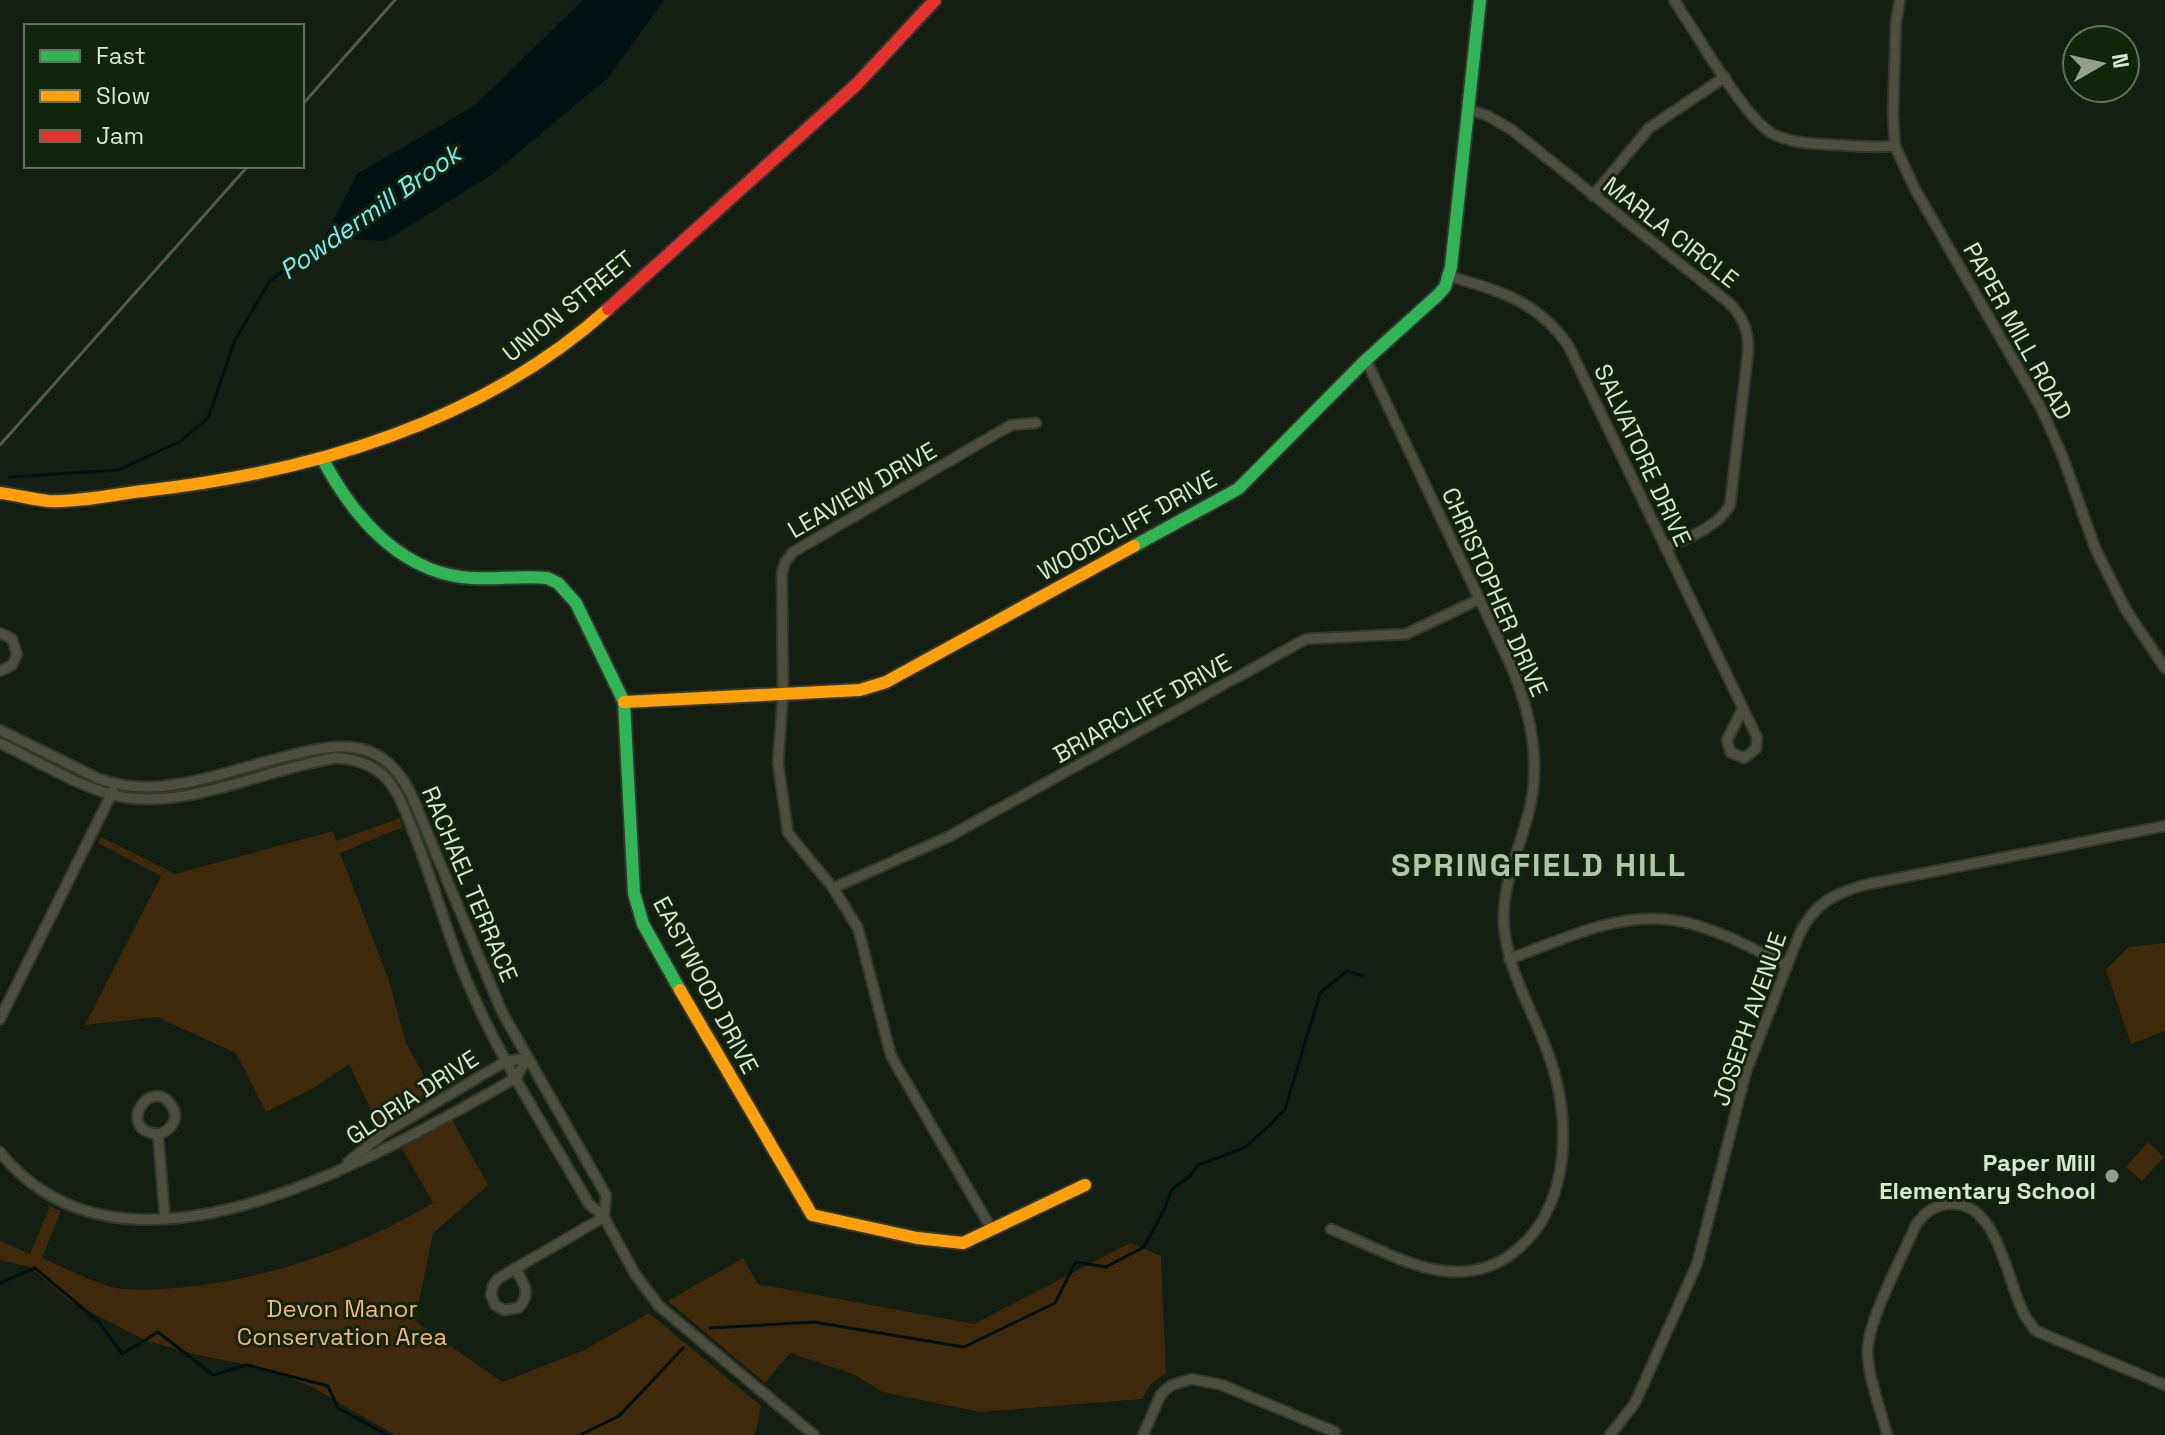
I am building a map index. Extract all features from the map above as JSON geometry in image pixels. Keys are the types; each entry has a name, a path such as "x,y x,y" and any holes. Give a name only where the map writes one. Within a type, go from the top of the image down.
{"street":[{"name":"UNION STREET","path":"0,493 10,497 51,501 213,483 363,447 418,428 517,378 601,315 857,84 935,0"},
{"path":"1449,276 1480,0"},
{"path":"1674,0 1753,118 1765,129 1779,136 1810,143 1895,146"},
{"name":"PAPER MILL ROAD","path":"1900,0 1896,21 1895,146 1915,189 2042,410 2064,460 2095,548 2126,610 2165,668"},
{"path":"1593,196 1649,128 1725,77"},
{"name":"MARLA CIRCLE","path":"1469,110 1503,124 1728,302 1740,315 1748,336 1730,505 1720,519 1709,527 1665,548"},
{"name":"WOODCLIFF DRIVE","path":"624,702 860,690 886,682 1238,489 1366,360 1438,295 1449,276"},
{"name":"SALVATORE DRIVE","path":"1449,276 1515,298 1538,313 1560,334 1575,358 1753,729 1756,749 1744,758 1730,752 1727,740 1742,710"},
{"name":"CHRISTOPHER DRIVE","path":"1331,1229 1437,1270 1462,1272 1487,1267 1520,1247 1543,1221 1555,1196 1563,1134 1559,1092 1547,1049 1509,959 1504,921 1506,888 1531,803 1535,755 1530,720 1524,698 1480,599 1366,360"},
{"name":"LEAVIEW DRIVE","path":"992,1230 891,1056 858,928 833,888 788,833 778,763 783,693 782,573 789,556 1011,425 1036,423"},
{"name":"EASTWOOD DRIVE","path":"322,458 330,474 380,535 418,565 462,577 534,576 558,583 576,603 624,702 637,910 812,1215 936,1242 963,1243 1085,1185"},
{"name":"BRIARCLIFF DRIVE","path":"833,888 960,831 1306,639 1406,634 1480,599"},
{"path":"0,633 14,642 17,654 12,665 0,671"},
{"name":"RACHAEL TERRACE","path":"0,730 99,779 114,790 180,784 335,745 360,749 382,758 400,774 412,796 502,1012 606,1195 604,1217"},
{"name":"RACHAEL TERRACE","path":"0,743 91,787 142,798 184,796 336,758 358,761 378,771 400,798 463,972 506,1061 589,1204 604,1217 635,1274 659,1306 814,1435"},
{"path":"0,1019 114,790"},
{"name":"JOSEPH AVENUE","path":"1610,1435 1635,1403 1697,1264 1746,1072 1805,922 1819,905 1843,890 2165,826"},
{"path":"1509,959 1605,924 1653,918 1700,926 1787,965"},
{"name":"GLORIA DRIVE","path":"336,1172 383,1134 506,1061 527,1059"},
{"name":"GLORIA DRIVE","path":"0,1152 35,1186 71,1206 108,1217 165,1218 247,1204 336,1172 394,1146 516,1078 527,1059"},
{"path":"156,1096 168,1101 174,1112 173,1124 158,1134 146,1132 137,1116 140,1105 156,1096"},
{"path":"158,1134 165,1218"},
{"path":"1887,1435 1868,1362 1873,1324 1916,1225 1925,1211 1946,1204 1961,1204 1983,1216 2025,1316 2036,1331 2165,1385"},
{"path":"515,1268 526,1287 526,1299 518,1308 504,1310 493,1302 491,1289 497,1280 515,1268 604,1217"},
{"path":"1143,1435 1161,1394 1172,1385 1192,1379 1206,1380 1232,1389 1337,1434"}],"green space":[{"path":"400,818 403,827 340,853 389,981 406,1043 433,1092 379,1126 349,1064 310,1090 266,1112 236,1053 157,1017 85,1025 161,876 98,843 101,837 175,874 333,831 336,841"},
{"path":"2165,943 2165,1031 2131,1044 2106,970 2129,947"},
{"name":"Devon Manor Conservation Area","path":"452,1120 488,1185 433,1233 415,1321 502,1382 585,1350 649,1313 761,1406 755,1435 395,1435 310,1386 268,1369 147,1341 71,1302 30,1267 0,1260 0,1241 30,1254 50,1206 61,1211 42,1258 114,1288 162,1289 202,1285 284,1268 362,1240 433,1203 402,1148"},
{"path":"2148,1142 2164,1157 2142,1181 2126,1167"},
{"path":"1130,1243 1161,1256 1166,1373 1151,1384 1142,1399 980,1412 883,1392 853,1374 790,1353 765,1383 668,1301 743,1258 758,1284 974,1324"}],"water":[{"path":"583,0 664,0 608,78 491,175 385,241 324,238 357,174 474,106"}],"waterway":[{"name":"Powdermill Brook","path":"9,477 118,470 181,441 208,418 235,340 269,282 327,236"},
{"path":"710,1328 814,1322 964,1347 1055,1303 1076,1262 1106,1267 1144,1247 1172,1189 1190,1176 1198,1165 1244,1148 1270,1125 1285,1109 1320,993 1347,971 1363,976"},
{"path":"0,1283 35,1268 99,1322 122,1354 158,1332 213,1375 247,1365 328,1386 338,1408 387,1435"},
{"path":"580,1435 619,1416 683,1348"}],"railway":[{"path":"304,103 395,0"},
{"path":"0,445 246,168"}],"traffic: fast":[{"path":"1134,546 1238,489 1366,360 1445,287 1451,267 1480,0"},
{"path":"322,458 347,499 378,535 416,562 438,572 461,577 547,578 558,583 576,603 624,702 634,893 643,924 680,990"}],"traffic: slow":[{"path":"0,493 48,501 85,499 275,470 335,454 394,435 452,411 507,382 559,348 608,309"},
{"path":"624,702 860,690 886,682 1134,546"},
{"path":"680,990 812,1215 917,1238 963,1243 1085,1185"}],"traffic: jam":[{"path":"608,309 857,84 935,0"}],"place":[{"name":"Paper Mill Elementary School","path":"2112,1176"}],"district":[{"name":"SPRINGFIELD HILL","path":"1539,865"}]}
